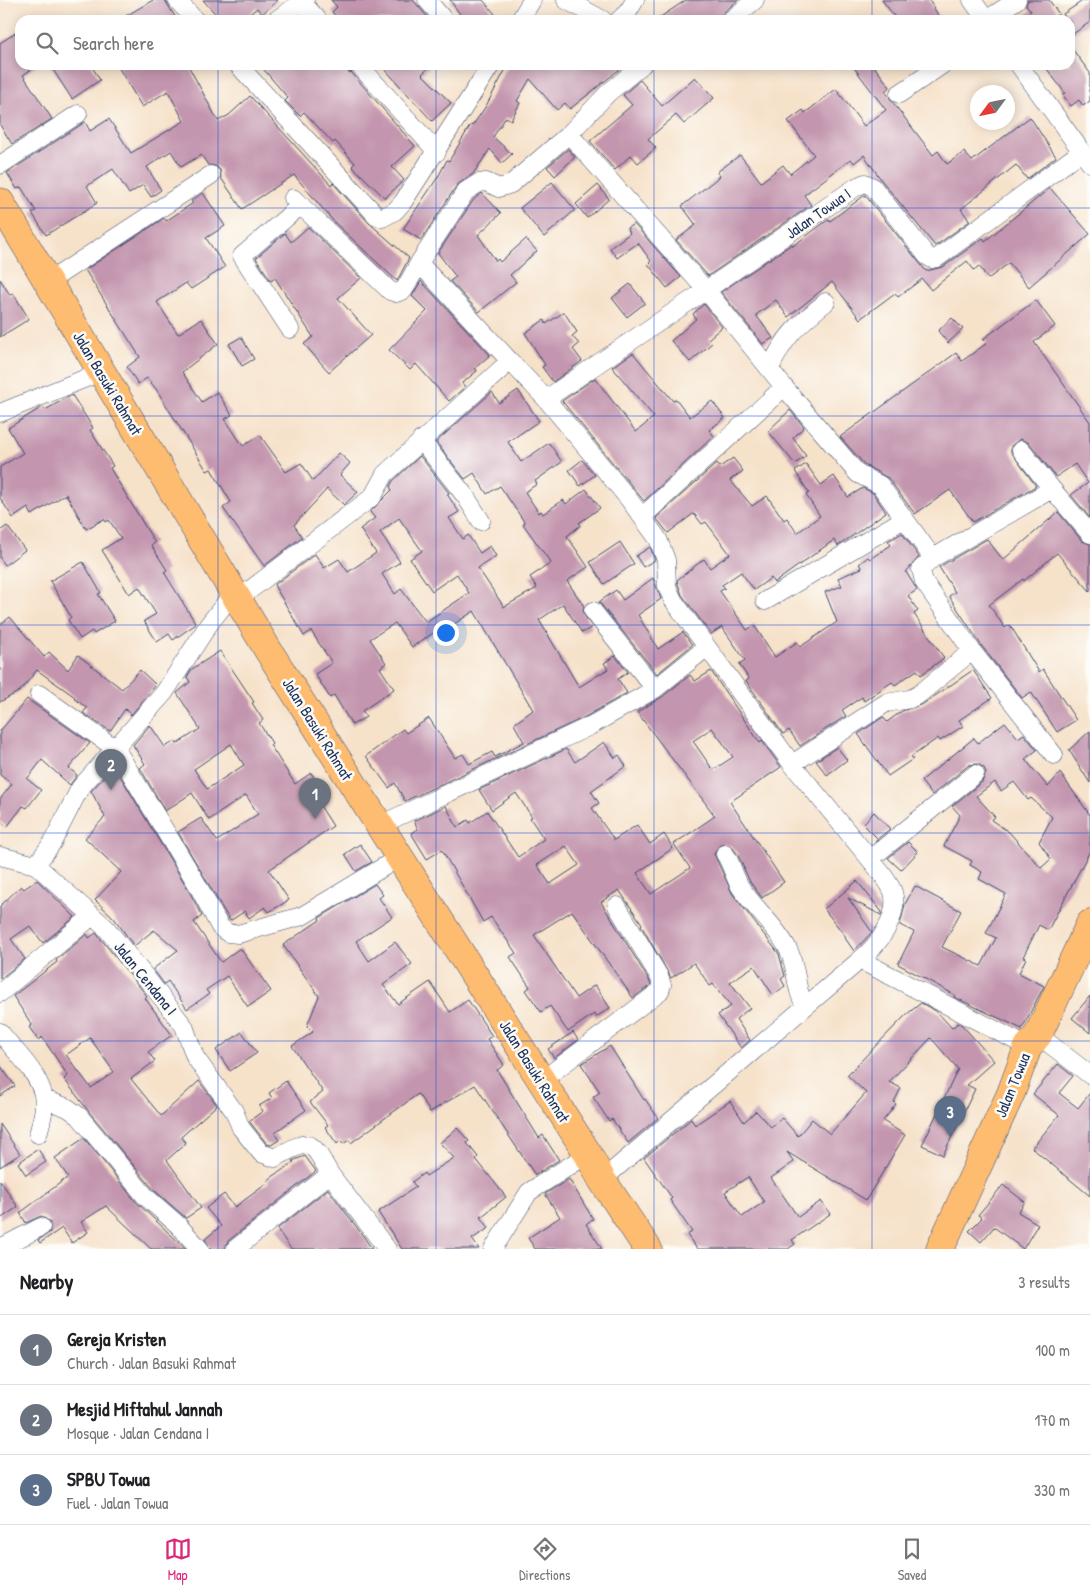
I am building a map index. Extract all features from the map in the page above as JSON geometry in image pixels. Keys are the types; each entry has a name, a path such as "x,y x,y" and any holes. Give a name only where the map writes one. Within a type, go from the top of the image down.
{"main road":[{"name":"Jalan Basuki Rahmat","path":"0,202 268,650 588,1154 602,1180 648,1249"},
{"name":"Jalan Towua","path":"940,1249 1033,1041 1090,924"}],"street":[{"path":"176,0 190,15"},
{"path":"427,0 440,15"},
{"path":"523,15 532,0"},
{"path":"566,0 594,15"},
{"path":"625,15 636,0"},
{"path":"737,15 755,0"},
{"path":"972,0 982,15"},
{"path":"994,15 1016,0"},
{"path":"283,15 302,1 314,15"},
{"path":"243,70 377,216 386,217 403,202 436,152 485,70"},
{"path":"362,70 436,152"},
{"path":"290,330 242,256 297,201 390,291 396,293 404,290 419,262 466,190 479,183 486,182 499,188 505,188 569,134 608,93 636,70"},
{"path":"899,94 935,70"},
{"name":"Jalan Towua I","path":"706,290 856,186 865,183 873,187 927,256 932,259 937,258 1086,158 1023,70"},
{"path":"0,165 78,114"},
{"path":"569,134 706,290 784,387 858,474 880,485 933,558"},
{"path":"48,282 211,174"},
{"path":"419,262 546,399 642,517 664,550 667,586 673,600 792,764 870,859 893,892 892,910 885,935 879,943 602,1180"},
{"path":"546,399 706,290"},
{"path":"770,369 779,347 826,302"},
{"path":"0,856 36,865 52,843 80,788 164,693 208,624 236,595 373,496 385,474 510,361"},
{"path":"0,413 101,372"},
{"path":"642,517 784,387"},
{"path":"421,440 466,497 481,521"},
{"path":"1021,450 1090,534"},
{"path":"1052,489 933,558 921,569 921,575 972,651 1054,756"},
{"path":"765,600 904,519"},
{"path":"593,611 655,689"},
{"path":"378,826 455,788 554,744 655,689 707,647"},
{"path":"792,764 886,703 918,696 972,651"},
{"path":"39,694 116,748 197,884 220,927 228,933 238,934 263,928 316,910 400,858"},
{"path":"870,859 976,774"},
{"path":"725,854 742,889 779,933 789,951 797,974 799,996 806,1006"},
{"name":"Jalan Cendana I","path":"36,865 91,918 106,928 184,1026 201,1066 234,1111 241,1128 261,1153 275,1158 298,1145 310,1144 316,1148 330,1174"},
{"path":"541,1081 626,1018 662,988 659,976 617,906"},
{"path":"0,993 91,918"},
{"path":"860,960 1033,1041 1090,1075"},
{"path":"0,1032 36,1077 44,1099 44,1110 38,1134"},
{"path":"44,1099 68,1108 79,1116 146,1197 177,1224 200,1249"},
{"path":"493,1249 529,1192 588,1154"},
{"path":"235,1249 330,1174 387,1249"},
{"path":"0,1248 41,1227"}],"building":[{"path":"153,0 165,0 174,15 128,15"},
{"path":"203,0 278,0 262,14 257,8 249,15 216,15"},
{"path":"331,0 413,0 426,15 335,15 332,12 337,7"},
{"path":"450,0 483,0 496,15 460,15"},
{"path":"686,0 738,0 722,15 664,15"},
{"path":"882,0 929,0 938,15 893,15"},
{"path":"1028,0 1049,0 1059,14 1025,15 1031,11 1026,5"},
{"path":"1084,0 1090,0 1090,22 1075,32 1075,15 1063,14"},
{"path":"15,33 15,70 30,70 23,75 52,119 12,144 0,125 0,43"},
{"path":"1075,53 1090,73 1090,101 1083,106 1079,100 1071,106 1062,94 1065,93 1048,70 1075,70"},
{"path":"53,70 94,70 100,80 72,99"},
{"path":"120,70 191,70 218,121 229,115 250,96 331,185 333,183 369,223 409,258 397,281 335,223 294,175 242,209 221,178 220,170 216,166 208,165 201,155 181,167 171,151 147,167 161,190 151,197 143,185 129,194 113,169 87,186 97,203 46,235 32,213 36,211 21,187 17,189 7,173 85,122 90,131 109,119 131,153 184,121 168,91 142,107"},
{"path":"264,70 346,70 349,73 351,72 415,146 392,167 404,180 385,198 352,166 355,163 335,141 333,143 304,112 300,116 285,101 288,98"},
{"path":"386,70 426,70 422,74 451,103 432,121"},
{"path":"505,70 619,70 570,109 565,103 557,110 530,79 517,101 520,103 511,120 506,117 493,137 512,154 502,163 490,149 473,174 457,185 421,240 403,229 438,177 447,160 449,161 470,126 473,125 486,106"},
{"path":"856,70 877,70 890,87 885,91 891,100 933,155 938,151 947,164 964,152 972,161 1030,117 1056,157 1027,179 1016,165 961,209 970,221 935,246 882,181 864,155 854,163 851,159 804,195 811,205 708,276 676,240 696,225 682,206 720,176 717,172 740,155 761,182 783,165 790,174 814,155 788,121 803,110 805,113 836,89 864,126 886,110"},
{"path":"695,77 714,98 684,124 676,115 648,139 656,148 638,163 631,155 615,170 590,141 632,105 623,95 640,80 662,106"},
{"path":"568,149 575,157 555,176 547,167"},
{"path":"552,182 575,210 544,237 520,208"},
{"path":"598,185 609,199 587,218 576,204"},
{"path":"1050,188 1090,234 1029,287 1009,263 988,279 979,266 974,270 967,261 931,290 922,279 898,297 895,293 860,319 832,282 788,317 776,300 756,315 773,338 763,344 721,292 792,244 793,246 865,195 926,271 943,267 983,238 985,241"},
{"path":"203,193 225,226 206,238 225,267 191,289 186,283 157,302 178,334 201,319 218,344 182,372 202,402 217,392 232,415 225,419 243,446 260,435 286,472 301,463 313,481 339,453 350,463 340,475 358,492 344,505 327,489 294,525 302,537 264,566 223,508 231,502 211,469 207,471 156,389 147,378 138,384 127,367 140,357 85,270 164,218 166,221 193,203 191,201"},
{"path":"482,193 501,213 478,235 496,261 498,259 500,262 526,239 537,251 510,275 516,282 479,312 450,281 456,277 438,253 474,199"},
{"path":"634,224 681,277 667,288 648,264 651,261 638,243 617,258 610,248 630,233 627,228"},
{"path":"308,227 361,278 338,298 371,335 329,372 304,344 313,337 275,278 271,281 256,258 285,233 291,242"},
{"path":"0,279 10,295 13,293 29,319 0,337"},
{"path":"421,281 490,355 475,368 477,371 462,383 465,387 449,401 416,364 410,370 389,350 427,311 412,296"},
{"path":"630,284 645,303 627,317 612,298"},
{"path":"1036,300 1055,326 1034,342 1090,422 1090,518 1071,495 1088,483 1075,464 1056,477 1029,443 1020,439 1011,446 1011,452 1036,486 973,522 950,490 915,514 888,478 865,465 840,437 956,353 962,361 987,343 983,339"},
{"path":"704,304 722,327 708,339 712,343 690,362 671,341 696,319 693,314"},
{"path":"564,312 577,332 572,336 579,344 573,349 582,361 553,382 542,367 545,365 525,333 544,320 546,324"},
{"path":"952,318 963,329 948,343 938,331"},
{"path":"241,337 254,359 242,366 229,344"},
{"path":"633,353 673,401 676,399 690,417 712,401 725,418 709,430 714,436 644,501 562,401 595,378 636,432 654,417 612,367"},
{"path":"518,390 539,421 508,442 521,462 549,443 562,462 535,481 537,484 525,492 539,513 541,511 543,514 563,500 566,504 586,489 600,508 579,523 581,525 567,536 588,567 567,581 584,606 583,613 592,627 582,633 563,604 539,620 579,687 608,669 604,663 615,656 628,672 618,679 627,693 585,717 405,801 395,783 389,788 366,756 403,729 406,733 429,718 455,758 463,754 469,764 492,752 495,757 524,742 514,724 533,710 474,611 453,625 450,622 412,647 395,623 370,639 386,663 380,668 394,689 362,711 366,717 352,725 334,695 330,698 315,674 332,663 311,631 304,636 274,585 315,554 324,568 339,559 348,572 376,553 360,529 375,518 370,512 392,490 390,487 393,481 420,456 449,493 447,494 459,512 449,518 463,539 468,535 480,553 490,546 496,556 478,568 504,607 537,588 530,577 551,563 523,524 525,523 500,486 487,494 474,473 465,479 436,442 492,392 499,403","holes":["399,518 422,551 410,559 432,591 457,574 469,593 426,622 401,589 395,594 382,574 400,562 380,532"]},
{"path":"72,395 93,428 90,430 113,466 110,468 155,543 151,545 167,570 164,572 196,624 173,640 169,634 157,642 144,621 156,614 139,587 129,594 102,550 121,538 109,520 106,522 104,519 86,529 66,494 32,515 28,508 13,518 0,498 0,467 23,453 8,428 39,409 43,407 45,410"},
{"path":"790,410 804,427 793,438 806,456 795,464 768,431"},
{"path":"733,458 743,471 730,480 752,506 767,496 784,520 787,518 797,533 820,516 806,495 809,493 795,471 806,464 821,485 834,476 848,497 863,488 873,493 886,512 838,546 834,540 774,583 771,578 754,590 741,572 722,585 725,588 720,591 747,630 754,625 775,657 797,642 800,647 837,622 825,592 842,586 838,578 862,568 859,564 891,545 888,541 902,533 919,557 906,572 917,590 908,596 918,611 914,614 944,658 921,675 917,670 895,685 892,682 864,701 862,697 842,710 846,716 800,746 789,730 783,734 746,681 749,679 739,664 745,660 722,627 711,634 682,595 677,580 704,559 710,568 730,554 706,522 702,524 693,514 668,533 656,518 717,463 720,467"},
{"path":"582,460 595,475 580,486 569,470"},
{"path":"1058,512 1082,541 1090,544 1090,591 1057,553 1024,581 1023,579 989,605 1005,628 1010,625 1039,672 1043,669 1076,720 1057,732 1031,692 1022,698 981,645 949,596 955,592 939,567 987,539 1003,560"},
{"path":"7,526 25,550 5,565 0,558 0,531"},
{"path":"620,542 634,564 604,584 590,562"},
{"path":"650,547 655,560 643,567 636,556"},
{"path":"83,562 101,593 98,594 115,621 94,634 92,631 80,639 68,620 71,617 50,581"},
{"path":"653,578 661,599 638,615 658,649 683,632 692,645 657,674 599,602 616,590 623,600"},
{"path":"10,617 44,657 49,652 68,670 78,655 122,689 140,670 156,685 131,715 125,709 110,731 83,713 87,708 75,697 37,670 20,691 0,702 0,625"},
{"path":"220,651 254,702 252,703 263,720 259,723 272,743 270,745 295,784 311,773 321,787 312,793 333,826 269,870 289,900 269,912 265,907 249,918 245,911 230,921 178,832 201,818 217,841 258,814 246,795 209,820 192,793 165,811 140,768 145,764 133,745 150,725 165,747 175,741 177,744 200,729 177,693 190,682 187,677 192,669","holes":["231,744 244,765 207,789 194,769"]},
{"path":"973,670 992,698 959,720 963,726 940,741 938,738 911,757 913,759 888,776 858,734 883,717 887,722 902,711 923,704"},
{"path":"711,671 760,743 762,741 781,767 730,802 784,882 762,898 750,882 737,853 730,845 720,845 714,854 732,893 779,954 785,976 781,979 785,986 773,995 754,966 730,982 750,1008 736,1019 750,1040 741,1048 718,1015 731,1006 713,984 710,986 694,963 671,978 642,924 619,890 601,902 651,985 633,998 572,911 534,935 576,998 595,985 610,1008 596,1017 594,1014 568,1032 550,1006 541,1012 526,990 530,987 510,957 516,953 491,917 483,922 442,850 427,859 411,833 418,829 414,821 446,806 457,827 468,820 470,823 487,811 518,857 544,839 530,818 532,817 516,793 492,810 479,790 566,749 575,762 604,742 615,758 619,755 626,766 591,791 599,803 592,808 614,840 637,825 650,844 664,834 673,848 637,873 651,894 690,868 674,844 715,816 637,712 662,697 690,675 695,681","holes":["712,728 733,757 713,770 693,741","566,846 579,865 550,884 537,865"]},
{"path":"27,699 90,743 69,768 77,775 70,785 42,760 27,779 41,790 27,808 23,806 7,827 0,821 0,799 12,784 0,775 0,731"},
{"path":"1005,722 1018,738 1024,734 1037,750 1025,759 1048,787 1060,773 1090,815 1090,851 1048,930 1039,925 1023,957 1026,958 1019,973 1044,986 1022,1029 954,997 955,995 898,964 914,932 900,925 905,904 915,886 961,911 942,947 981,966 996,938 986,933 1006,894 979,879 982,872 970,865 972,861 944,846 960,815 952,806 982,782 986,773 984,768 978,764 969,765 932,795 921,781 974,738 978,743","holes":["995,782 1001,791 1014,782 1028,800 1031,798 1052,817 1039,842 1051,859 1041,868 1009,832 991,820 995,817 976,796"]},
{"path":"1090,731 1090,783 1069,750"},
{"path":"837,747 847,760 827,775 816,761"},
{"path":"116,769 188,889 202,916 194,922 221,962 240,948 271,991 248,1007 227,976 206,990 209,994 187,1009 168,981 164,984 153,969 178,950 154,930 134,946 114,918 95,900 121,872 85,838 105,817 91,791 107,774"},
{"path":"874,812 890,829 878,839 863,824"},
{"path":"908,842 918,852 901,870 888,858"},
{"path":"360,844 372,862 356,871 345,854"},
{"path":"37,880 75,917 43,943 30,926 11,939 25,959 0,979 0,906 21,886 24,889"},
{"path":"857,881 882,912 881,915 848,898 872,932 854,951 846,937 824,909"},
{"path":"375,884 383,895 379,898 392,917 356,941 369,961 395,942 412,964 383,985 398,1004 430,982 450,1012 468,1000 492,1036 487,1039 504,1065 497,1070 539,1138 543,1135 559,1160 535,1175 475,1085 430,1112 418,1094 351,1143 349,1140 343,1144 340,1141 337,1144 325,1127 328,1125 310,1102 323,1092 292,1046 313,1032 307,1026 319,996 283,945 320,920 319,918"},
{"path":"96,933 147,996 145,998 172,1035 148,1052 155,1061 131,1079 161,1116 199,1081 217,1105 181,1137 186,1143 167,1160 201,1208 186,1218 154,1190 90,1113 64,1079 68,1076 42,1037 38,1040 29,1027 32,1025 13,996 57,962 56,960 87,934 89,938","holes":["90,1038 114,1072 91,1088 66,1055"]},
{"path":"1090,996 1090,1033 1072,1018"},
{"path":"921,1003 936,1011 952,1028 958,1023 962,1025 994,1061 967,1085 975,1089 943,1155 922,1145 958,1069 931,1038 889,1082 901,1088 894,1102 896,1104 883,1121 905,1135 866,1200 787,1152 794,1162 771,1178 798,1217 821,1201 830,1214 792,1240 795,1244 788,1249 697,1249 687,1235 692,1232 670,1200 672,1198 644,1158 691,1119 695,1125 730,1101 744,1122 756,1111 771,1127 782,1118 798,1136 812,1119 830,1134 866,1093 847,1075 907,1014","holes":["748,1177 764,1202 742,1217 725,1192"]},
{"path":"242,1032 257,1053 230,1071 216,1050"},
{"path":"573,1032 578,1040 554,1058 548,1049"},
{"path":"610,1046 644,1100 658,1118 628,1143 612,1119 609,1121 593,1097 600,1092 581,1064"},
{"path":"1058,1064 1073,1076 1059,1093 1078,1108 1090,1093 1090,1196 1032,1148 1059,1115 1033,1094"},
{"path":"0,1065 15,1086 0,1096"},
{"path":"286,1081 306,1110 274,1133 279,1140 271,1145 267,1144 249,1121 263,1111 259,1106 272,1098 269,1093"},
{"path":"0,1124 20,1154 0,1167"},
{"path":"457,1128 469,1141 467,1143 478,1157 476,1159 506,1197 481,1217 489,1228 472,1239 479,1249 402,1249 378,1212 416,1187 412,1182 424,1173 426,1176 454,1158 440,1143"},
{"path":"84,1138 138,1204 186,1249 151,1249 106,1206 81,1222 88,1232 72,1243 62,1228 40,1243 38,1240 50,1232 50,1222 41,1216 26,1223 20,1213 68,1177 55,1158"},
{"path":"38,1149 46,1162 26,1175 18,1163"},
{"path":"305,1156 316,1171 228,1241 225,1249 210,1249 205,1239 221,1226 206,1208 224,1194 235,1207 294,1162 292,1161"},
{"path":"569,1179 593,1219 586,1224 602,1249 535,1249 528,1238 560,1217 545,1194"},
{"path":"0,1180 18,1207 0,1219"},
{"path":"1003,1185 1025,1202 1018,1212 1038,1224 1023,1249 994,1227 981,1242 969,1231 982,1218 978,1215"},
{"path":"328,1189 372,1249 291,1249 277,1229"}],"place":[{"name":"Mesjid Miftahul Jannah","path":"111,790"},
{"name":"Gereja Kristen","path":"315,819"},
{"name":"SPBU Towua","path":"950,1137"}]}
